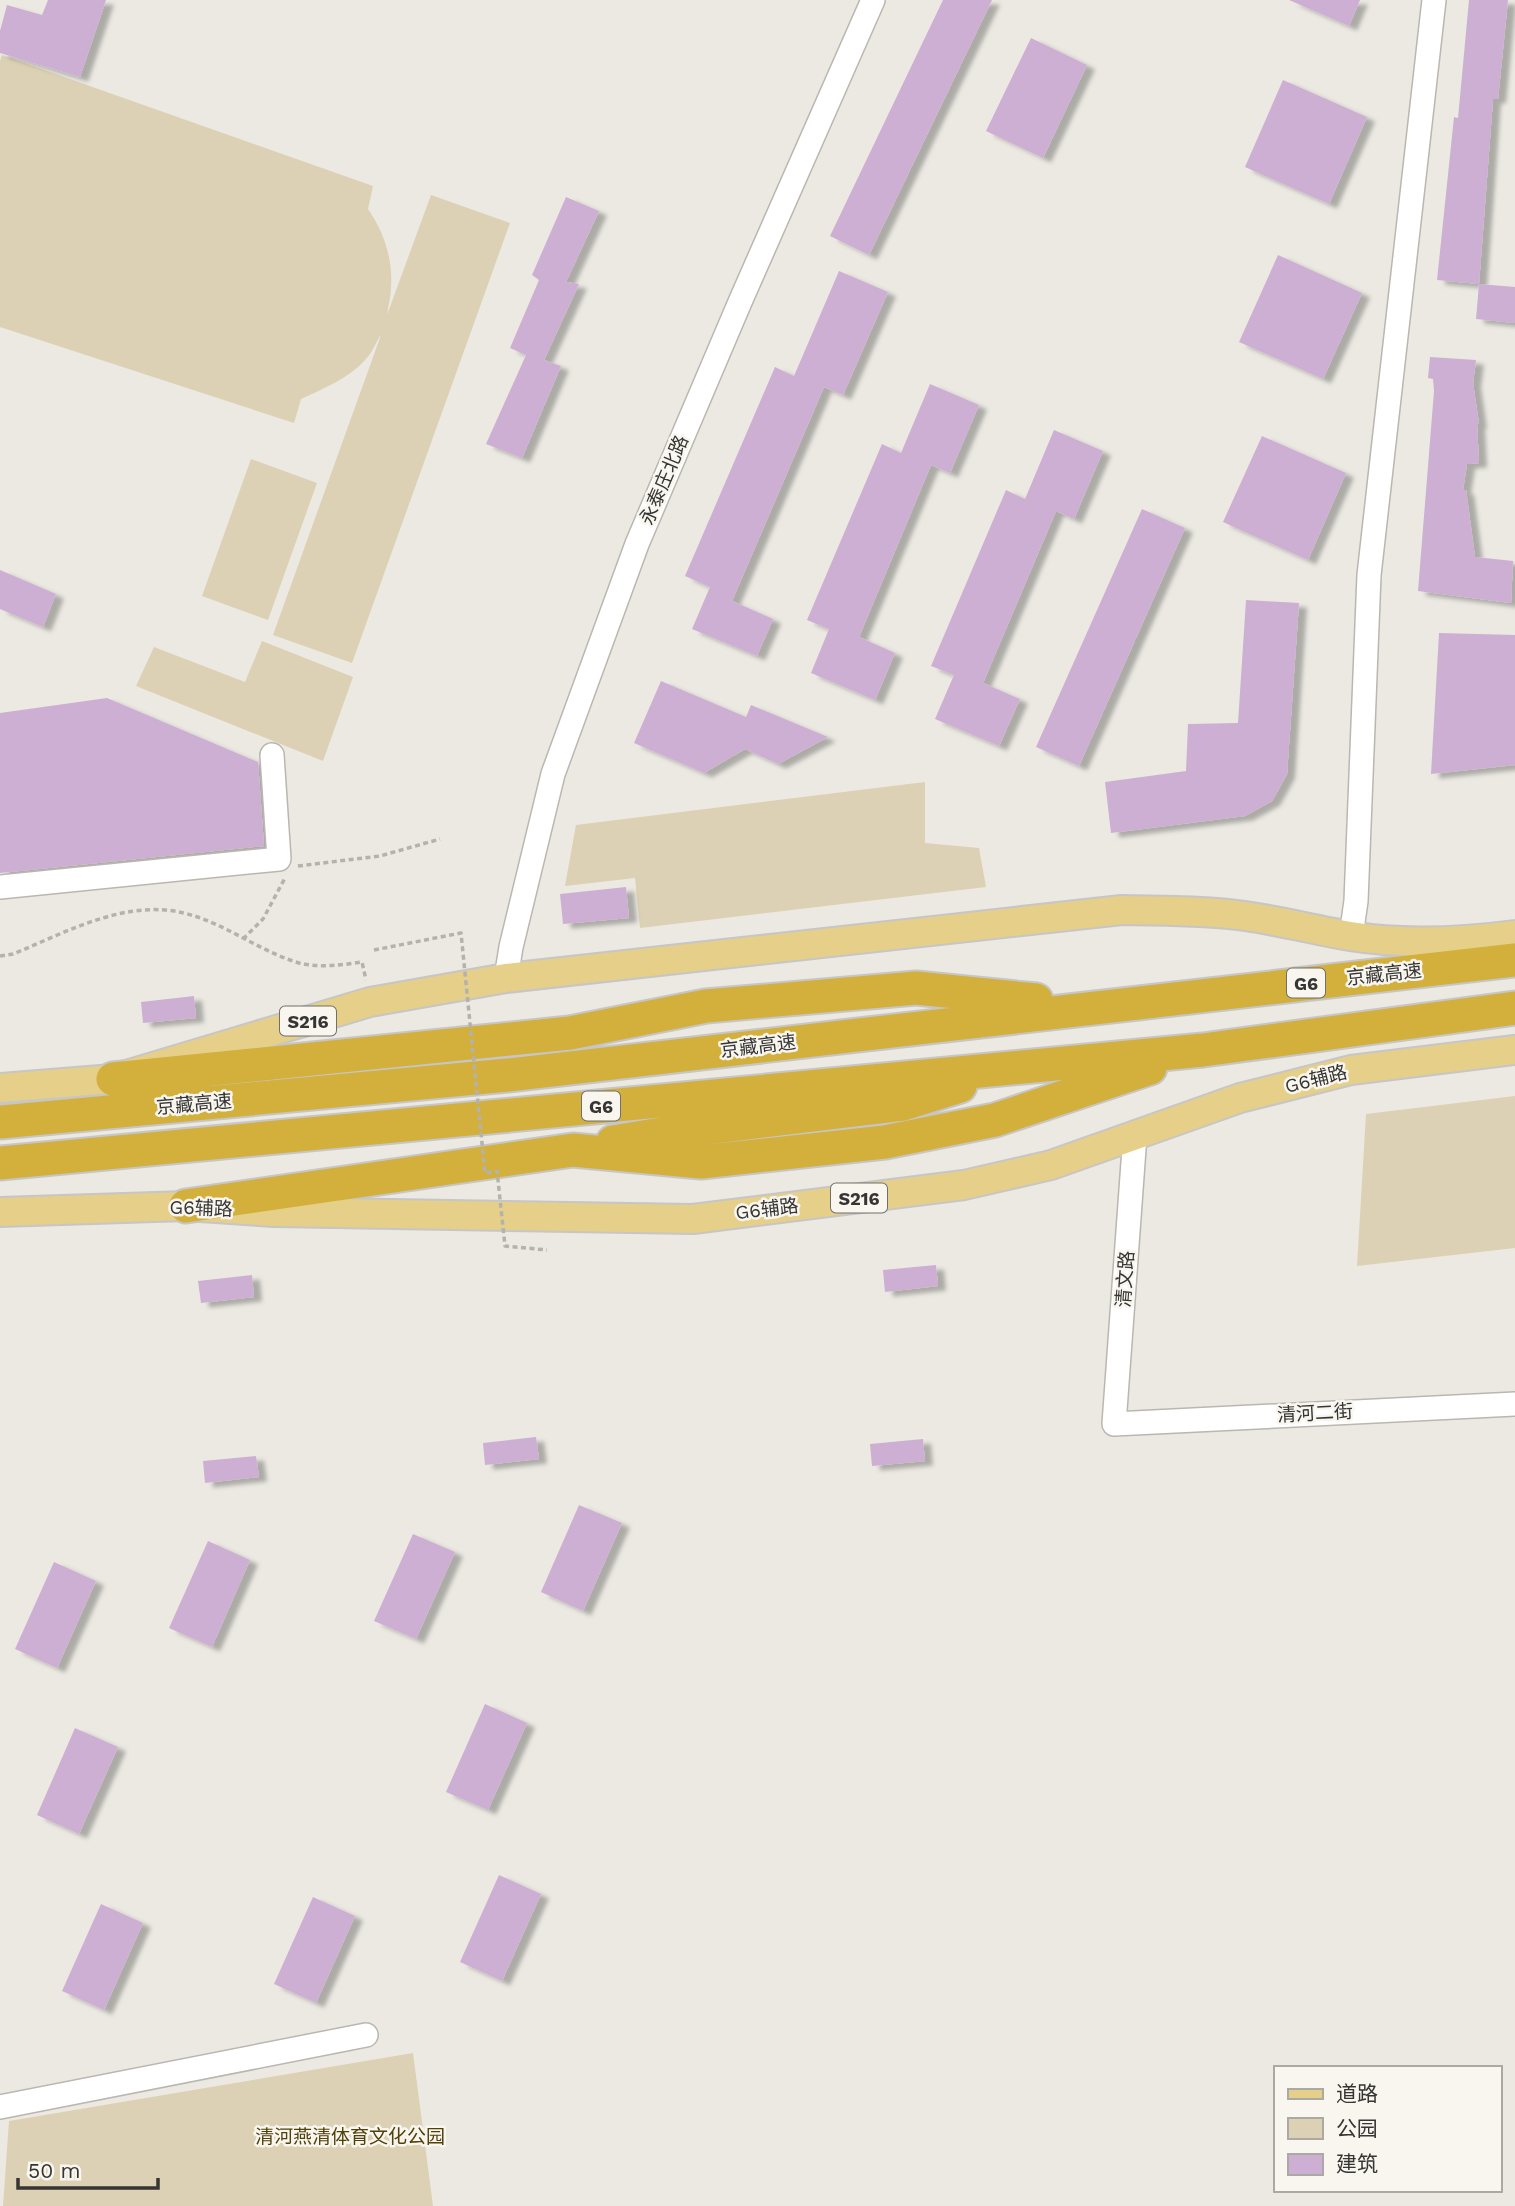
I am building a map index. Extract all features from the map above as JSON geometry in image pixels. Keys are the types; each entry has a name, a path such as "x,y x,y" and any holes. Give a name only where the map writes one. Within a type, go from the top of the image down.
{"highway":[{"name":"京藏高速","path":"0,1122 508,1075 1515,960"},
{"path":"113,1079 570,1033 706,1006 916,988 1097,1006"},
{"name":"京藏高速","path":"0,1163 1202,1050 1515,1008"},
{"path":"573,1150 701,1163 885,1142 995,1120 1202,1050"},
{"path":"186,1206 573,1150 674,1132 902,1104 1018,1067"}],"main road":[{"name":"S216","path":"0,1088 113,1079 370,1002 506,978 1122,910 1244,916 1351,936 1422,942 1459,942 1515,935"},
{"name":"G6辅路","path":"0,1212 186,1206 274,1212 693,1219 964,1185 1051,1165 1240,1098 1351,1070 1515,1050"}],"street":[{"name":"永泰庄北路","path":"506,978 511,947 553,775 637,544 873,0"},
{"path":"1351,936 1356,901 1370,575 1434,0"},
{"path":"0,887 279,859 272,755"},
{"name":"清文路","path":"1114,1424 1135,1135"},
{"name":"清河二街","path":"1114,1424 1515,1404"},
{"path":"0,2107 366,2035"}],"path":[{"path":"288,866 380,856 440,839"},
{"path":"243,939 263,919 285,876"},
{"path":"0,956 13,954 109,915 136,910 166,910 217,924 275,955 302,964 334,966 362,962 370,1002"},
{"path":"374,950 461,933 485,1173 497,1171 505,1246 547,1250"}],"green space":[{"path":"2,55 373,186 368,209 379,227 389,256 391,291 387,315 431,195 510,223 352,663 273,635 381,335 370,354 356,369 301,399 294,423 0,327"},
{"path":"251,459 317,483 268,620 202,596"},
{"path":"262,641 353,677 323,761 136,686 154,647 245,682"},
{"path":"925,782 925,843 979,848 986,887 640,928 635,878 565,886 576,825"},
{"path":"1515,1096 1515,1248 1357,1266 1366,1114"},
{"name":"清河燕清体育文化公园","path":"413,2053 433,2206 3,2206 9,2121"}],"building":[{"path":"48,0 106,0 80,77 0,53 0,31 7,5 42,15"},
{"path":"943,0 992,0 869,255 830,236"},
{"path":"1289,0 1360,0 1349,26"},
{"path":"1469,0 1508,0 1498,99 1493,99 1479,284 1437,280 1454,117 1458,118"},
{"path":"1031,38 1087,65 1043,158 986,131"},
{"path":"1283,80 1367,117 1329,204 1245,167"},
{"path":"566,197 599,211 566,282 579,284 544,360 561,366 522,458 486,444 526,355 510,348 539,280 532,275"},
{"path":"1278,255 1362,293 1323,379 1239,342"},
{"path":"839,271 888,292 843,395 824,387 732,601 773,619 757,656 692,629 710,587 685,576 775,367 794,376"},
{"path":"1479,284 1515,287 1515,323 1476,319"},
{"path":"1430,357 1476,360 1473,383 1479,424 1479,463 1467,464 1463,490 1466,490 1475,557 1513,561 1511,603 1418,591 1434,391 1433,379 1428,378"},
{"path":"930,384 979,405 950,473 931,465 859,637 895,653 875,700 811,673 829,629 807,620 882,444 901,453"},
{"path":"1054,430 1103,451 1074,519 1056,511 983,683 1020,699 999,746 935,719 954,675 931,666 1006,490 1025,499"},
{"path":"1262,436 1346,473 1308,560 1223,522"},
{"path":"1142,509 1185,528 1079,766 1036,747"},
{"path":"0,570 56,594 43,627 0,609"},
{"path":"1246,600 1299,603 1287,774 1272,801 1245,816 1111,833 1105,782 1186,771 1188,724 1238,723"},
{"path":"1439,633 1515,635 1515,765 1431,774"},
{"path":"661,681 746,717 751,705 828,737 778,764 745,749 704,773 634,743"},
{"path":"107,698 258,762 264,846 0,873 0,713"},
{"path":"626,887 629,918 563,924 560,894"},
{"path":"194,996 196,1018 143,1023 141,1002"},
{"path":"936,1265 938,1286 885,1292 883,1270"},
{"path":"252,1275 254,1297 201,1303 198,1281"},
{"path":"536,1437 539,1459 485,1465 483,1443"},
{"path":"923,1439 925,1461 872,1466 870,1444"},
{"path":"256,1456 259,1477 205,1483 203,1461"},
{"path":"579,1505 622,1523 583,1611 541,1592"},
{"path":"413,1534 455,1552 416,1639 374,1621"},
{"path":"208,1541 250,1560 212,1647 169,1628"},
{"path":"54,1562 96,1581 57,1668 15,1649"},
{"path":"485,1704 527,1723 488,1810 446,1792"},
{"path":"75,1728 118,1747 79,1834 37,1815"},
{"path":"499,1875 541,1894 502,1981 460,1962"},
{"path":"313,1897 355,1916 316,2003 274,1984"},
{"path":"101,1904 143,1923 104,2010 62,1991"}]}
